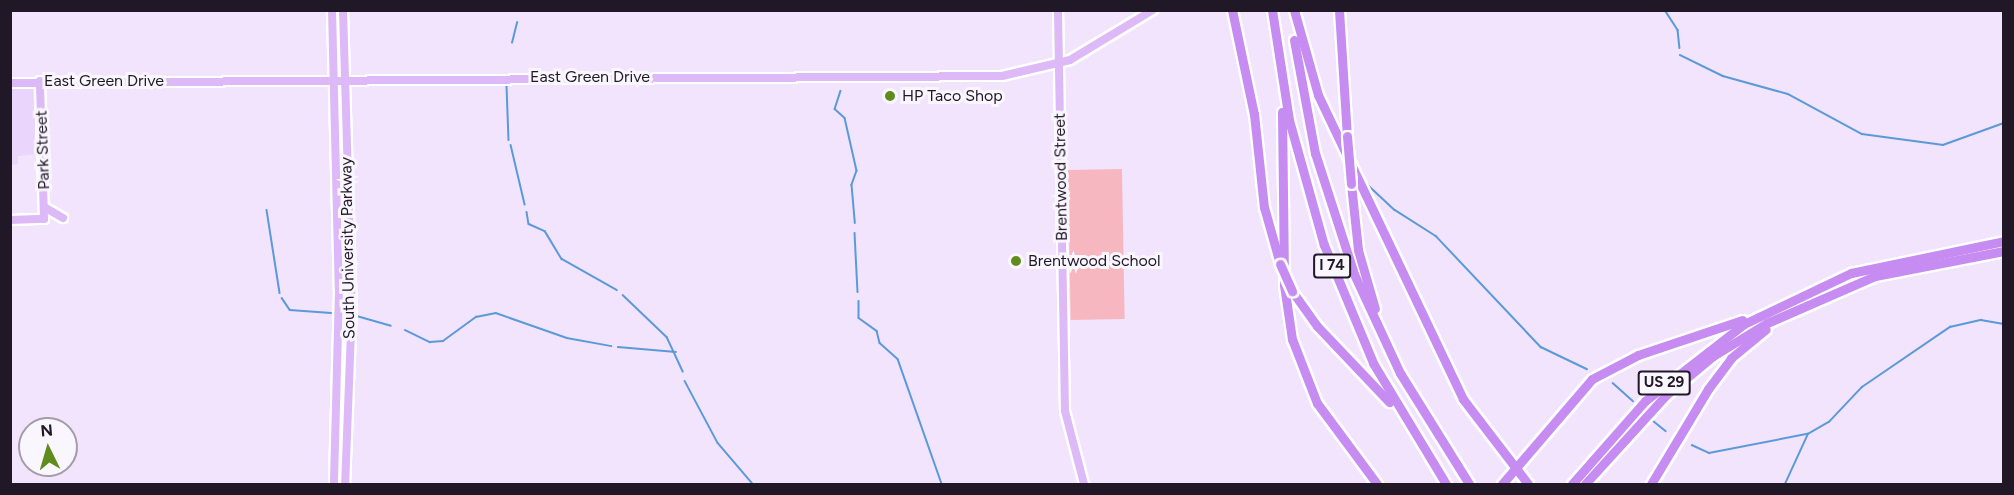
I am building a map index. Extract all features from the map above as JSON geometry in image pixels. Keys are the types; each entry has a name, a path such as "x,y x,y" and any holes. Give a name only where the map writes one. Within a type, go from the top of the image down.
{"highway":[{"path":"1232,10 1254,114 1264,207 1280,264 1292,291 1317,326 1383,393 1415,439"},
{"name":"I 74","path":"1272,10 1289,120 1324,245 1373,363 1415,439 1446,484"},
{"path":"1292,10 1318,95 1451,376 1474,419 1528,484"},
{"name":"I 74","path":"1292,10 1303,99 1325,191 1363,295 1400,373 1468,484"},
{"path":"1339,10 1351,184 1363,270 1400,373"},
{"path":"1274,27 1286,152 1283,262 1288,324 1317,403 1377,484"},
{"name":"US 29","path":"1572,484 1664,384 1705,350 1777,306 1867,269 2004,241"},
{"name":"US 29","path":"1585,484 1631,428 1692,372 1791,311 1875,276 2004,251"},
{"path":"1502,484 1592,379 1638,355 1777,306"},
{"path":"1651,484 1731,358 1791,311"}],"main road":[{"name":"South University Parkway","path":"332,10 339,291 334,484"},
{"name":"South University Parkway","path":"343,10 352,305 345,484"},
{"name":"Brentwood Street","path":"1058,10 1065,411 1083,484"},
{"name":"East Green Drive","path":"10,82 345,83 994,76 1058,65 1153,10"},
{"name":"Park Street","path":"10,220 44,219 40,81"},
{"path":"44,207 63,218"}],"shaded area":[{"path":"33,87 37,154 18,156 18,164 11,165 11,88"},
{"path":"1122,169 1125,319 1071,320 1068,170"}],"waterway":[{"path":"1665,10 1678,30 1680,48"},
{"path":"512,43 517,23"},
{"path":"1680,55 1723,76 1788,94 1862,134 1943,145 2004,123"},
{"path":"507,86 509,140"},
{"path":"841,91 835,109 845,118 857,171 852,185 855,223"},
{"path":"511,145 525,204"},
{"path":"1367,184 1395,210 1436,236 1541,347 1587,369"},
{"path":"267,210 280,293"},
{"path":"527,212 529,224 545,231 562,259 617,290"},
{"path":"855,233 858,292"},
{"path":"623,295 667,337 683,371"},
{"path":"282,298 290,310 331,313"},
{"path":"859,301 859,318 877,331 880,343 898,359 942,484"},
{"path":"405,330 430,342 443,341 476,317 496,313 567,338 611,346"},
{"path":"357,316 391,326"},
{"path":"1785,484 1808,434 1829,422 1862,387 1950,327 1981,320 2004,324"},
{"path":"618,347 676,352"},
{"path":"685,381 718,443 753,484"},
{"path":"1613,383 1633,401"},
{"path":"1651,419 1666,431"},
{"path":"1692,445 1709,453 1807,434"}],"place":[{"name":"HP Taco Shop","path":"890,96"},
{"name":"Brentwood School","path":"1016,261"}]}
